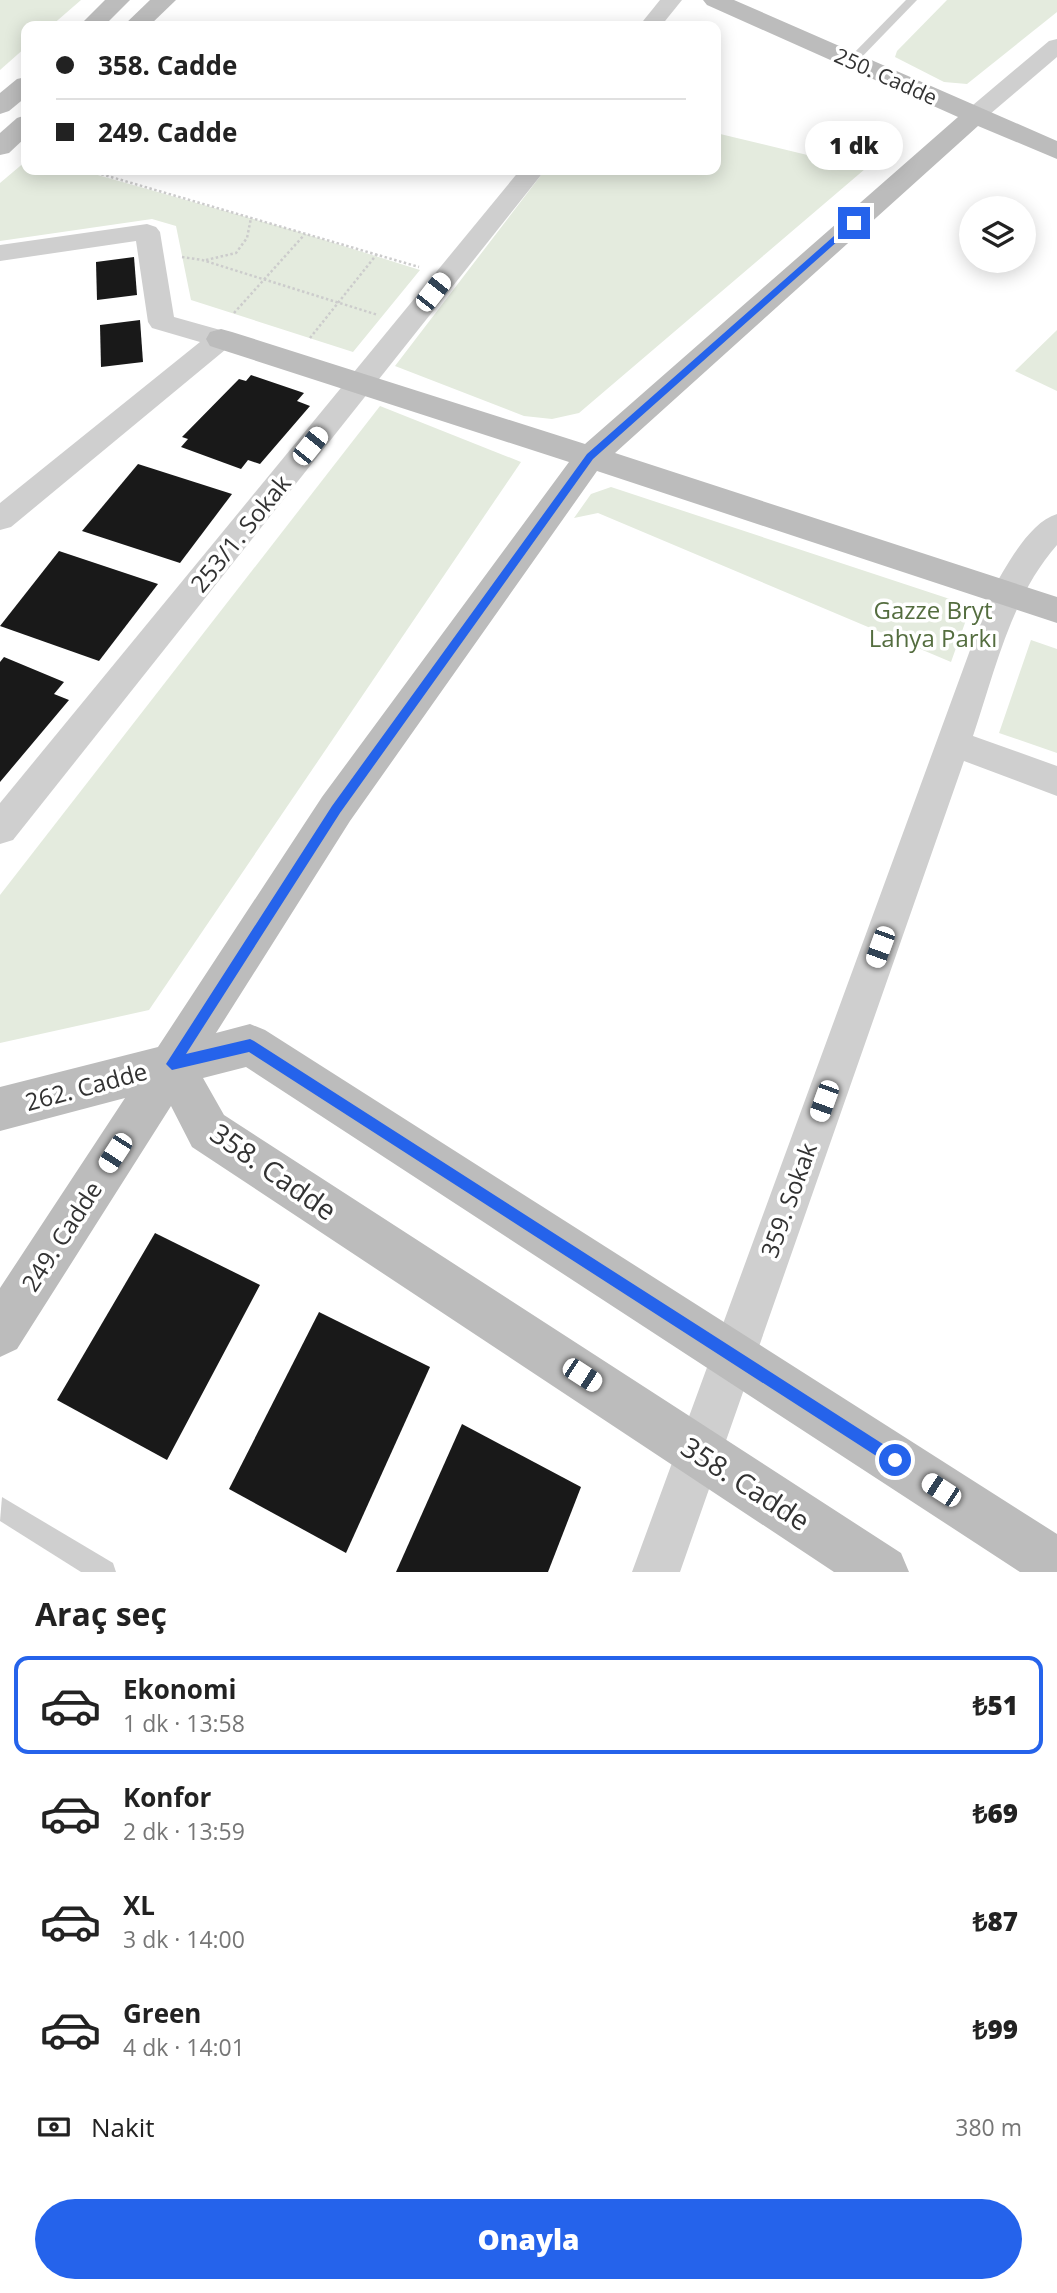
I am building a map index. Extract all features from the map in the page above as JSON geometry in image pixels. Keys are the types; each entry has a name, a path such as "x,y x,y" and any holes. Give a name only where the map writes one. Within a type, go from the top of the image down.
{"street":[{"path":"96,21 118,0"},
{"path":"141,21 164,0"},
{"path":"654,21 671,0"},
{"name":"250. Cadde","path":"715,0 1057,151"},
{"path":"975,115 1057,46"},
{"path":"0,106 21,87"},
{"name":"249. Cadde","path":"0,1332 336,809 590,457 975,115"},
{"path":"0,147 21,128"},
{"name":"253/1. Sokak","path":"0,829 529,175"},
{"path":"0,253 148,232 161,323 362,382 1057,610"},
{"path":"0,519 217,338"},
{"name":"359. Sokak","path":"656,1572 1007,593 1030,555 1057,525"},
{"path":"953,743 1057,781"},
{"path":"172,1064 250,1045 1057,1565"},
{"name":"262. Cadde","path":"0,1109 172,1064"},
{"name":"358. Cadde","path":"172,1064 208,1131 882,1572"}],"lane":[{"path":"852,61 912,0"},
{"path":"2,1509 104,1572"}],"path":[{"path":"104,175 377,254 446,277"},
{"path":"202,260 236,253 247,238 251,218"},
{"path":"217,338 264,279 306,233"},
{"path":"151,253 202,260 409,324"},
{"path":"291,360 377,254"}],"green space":[{"path":"0,0 81,0 57,21 21,21 21,51 0,70"},
{"path":"947,0 1057,0 1057,12 967,84 944,82 895,57 897,51"},
{"path":"721,134 865,169 579,413 552,419 524,416 395,366 541,175 721,175"},
{"path":"21,165 21,175 98,175 299,232 420,270 353,352 191,300 176,226 152,219 0,241 0,183"},
{"path":"1057,330 1057,391 1015,371"},
{"path":"380,406 521,462 149,1010 0,1043 0,895"},
{"name":"Gazze Bryt Lahya Parkı","path":"611,487 971,606 951,662 598,513 574,518 591,494"},
{"name":"Gazze Bryt Lahya Parkı","path":"1031,640 1057,649 1057,753 999,733"}],"building":[{"path":"134,257 137,295 97,300 96,262"},
{"path":"140,320 143,362 101,367 100,325"},
{"path":"251,375 304,393 297,401 310,406 260,464 248,460 241,469 181,447 188,439 182,437 239,379 246,381"},
{"path":"138,464 232,494 180,563 82,531"},
{"path":"59,551 158,584 99,661 0,626"},
{"path":"4,657 64,682 54,694 69,700 0,782 0,662"},
{"path":"155,1233 260,1285 167,1460 57,1400"},
{"path":"319,1312 430,1367 346,1553 229,1489"},
{"path":"462,1424 581,1487 548,1572 396,1572"}],"route":[{"path":"854,223 590,457 336,809 172,1064 250,1045 895,1460"}]}
